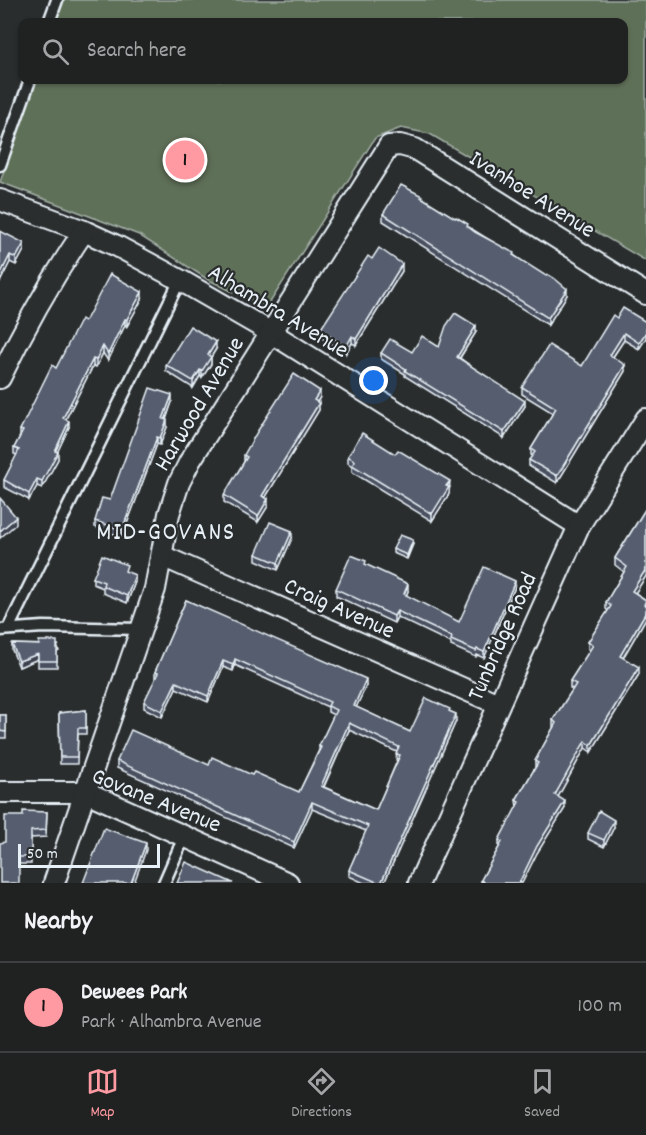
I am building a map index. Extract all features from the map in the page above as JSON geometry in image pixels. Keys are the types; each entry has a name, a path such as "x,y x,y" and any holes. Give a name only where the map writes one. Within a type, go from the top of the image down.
{"street":[{"name":"Ivanhoe Avenue","path":"389,146 400,145 415,149 646,294"},
{"name":"Harwood Avenue","path":"54,883 155,589 169,514 179,483 190,461 389,146"},
{"name":"Alhambra Avenue","path":"0,200 84,231 180,280 270,333 579,526"},
{"path":"0,378 48,286 84,231"},
{"name":"Tunbridge Road","path":"419,883 579,526 646,419"},
{"name":"Craig Avenue","path":"162,556 498,704"},
{"name":"Govane Avenue","path":"0,792 86,792 288,883"}],"lane":[{"path":"50,18 57,0"},
{"path":"0,165 29,84"},
{"path":"141,629 110,627 4,630 180,280"},
{"path":"164,883 184,837"}],"green space":[{"path":"64,0 646,0 646,261 430,134 401,128 375,138 265,308 207,279 139,235 0,182 35,84 628,84 628,18 57,18"}],"building":[{"path":"401,185 468,224 467,226 475,232 514,253 513,255 546,276 547,274 554,278 567,289 548,318 383,214"},
{"path":"0,231 24,243 16,258 10,255 0,275"},
{"path":"379,248 402,264 356,339 352,336 346,347 320,330 368,256 372,259"},
{"path":"110,274 142,292 125,319 108,354 103,346 96,360 93,359 63,418 69,421 55,451 58,452 42,481 37,479 29,494 4,480 19,450 14,448 23,431 20,430 52,365 56,368 81,319 84,321 87,318"},
{"path":"623,308 646,322 646,332 639,343 624,333 610,355 625,365 557,476 529,460 535,452 531,449 556,408 522,387 549,345 582,366 613,315 617,318"},
{"path":"455,313 476,326 457,357 525,401 504,432 405,371 406,369 381,353 390,339 412,352 422,336 439,347 446,326"},
{"path":"190,326 216,342 208,355 211,357 193,381 166,365"},
{"path":"294,374 320,391 314,400 319,403 262,496 268,499 258,516 224,495 247,457 244,455 257,432"},
{"path":"150,388 172,395 163,419 167,420 160,438 157,437 122,530 95,521 102,498 110,500"},
{"path":"362,433 395,454 398,450 450,481 446,486 449,487 432,514 352,465 355,461 348,456"},
{"path":"0,498 16,517 0,531"},
{"path":"646,508 646,569 632,591 646,600 644,605 646,612 620,656 639,667 591,745 585,741 555,795 565,801 537,846 519,883 483,883 481,880 502,842 499,840 519,802 516,800 538,763 535,761 556,723 553,720 576,684 570,681 593,645 588,642 611,606 606,602 627,567 615,558"},
{"path":"270,522 292,531 278,563 256,554"},
{"path":"400,535 413,540 407,555 393,549"},
{"path":"102,555 127,565 125,571 135,575 127,596 103,586 104,582 93,578"},
{"path":"351,555 408,584 404,594 459,622 484,567 515,581 484,652 477,649 476,651 397,611 394,616 336,589"},
{"path":"186,600 366,679 354,706 410,732 426,698 456,714 381,883 349,870 368,826 312,802 294,842 117,761 131,730 209,765 212,757 299,792 336,710 328,706 330,702 235,659 233,665 223,661 208,696 176,682 162,711 144,702 158,673 155,672","holes":["349,723 399,747 396,754 400,755 376,810 321,786"]},
{"path":"39,641 57,641 59,645 57,646 57,661 38,661 38,654 19,661 12,644 39,645"},
{"path":"86,710 86,728 78,728 77,757 60,757 59,713"},
{"path":"0,715 6,715 6,732 0,731"},
{"path":"23,811 47,812 46,830 31,831 31,857 19,857 19,883 0,883 0,843 5,842 5,816 23,816"},
{"path":"599,811 614,820 604,840 588,833"},
{"path":"104,828 146,843 131,883 83,883"},
{"path":"186,862 233,883 177,883"}],"place":[{"name":"Dewees Park","path":"185,160"}],"district":[{"name":"MID-GOVANS","path":"166,530"}]}
